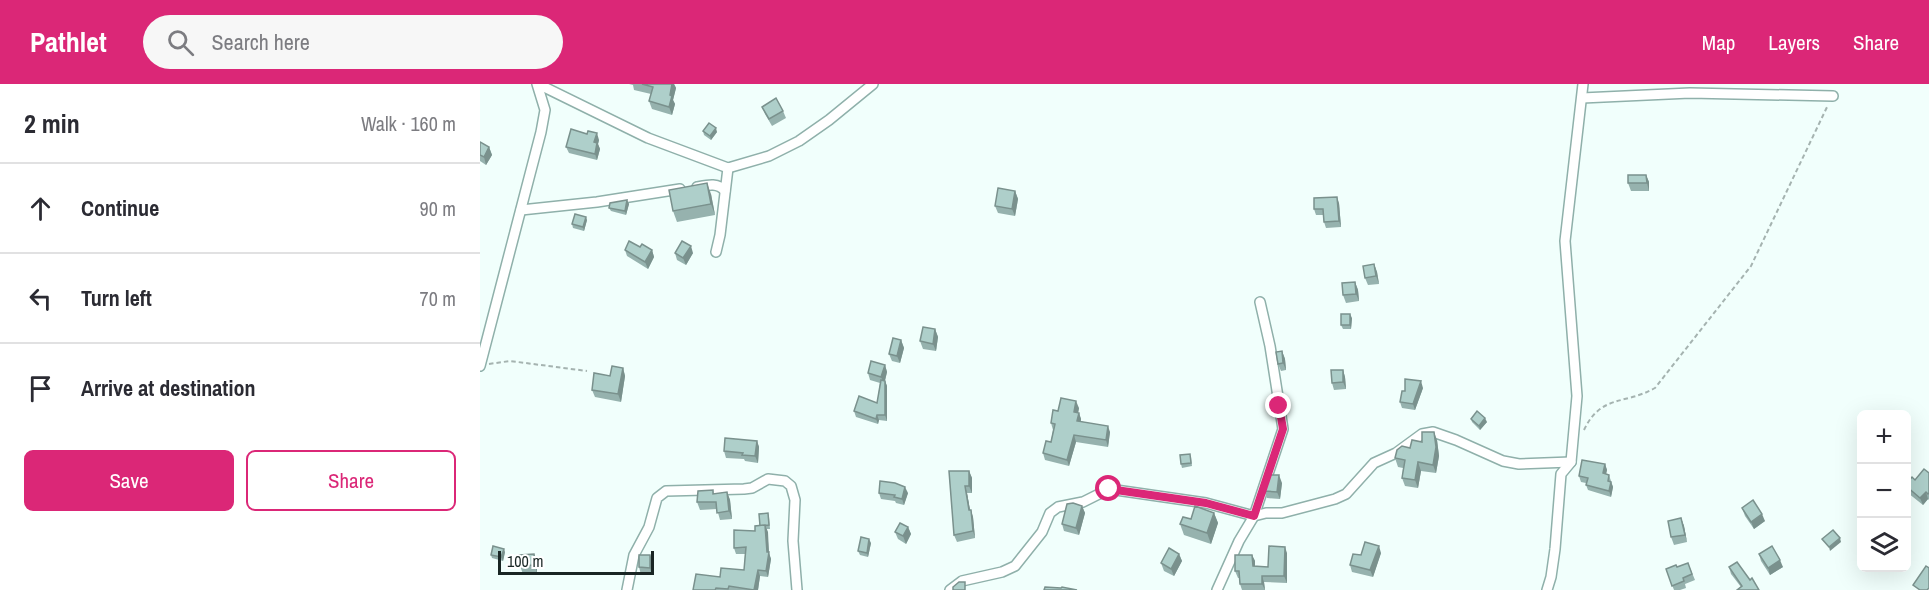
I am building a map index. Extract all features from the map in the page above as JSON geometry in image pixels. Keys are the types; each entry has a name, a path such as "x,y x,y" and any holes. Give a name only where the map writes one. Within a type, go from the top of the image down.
{"street":[{"path":"538,84 648,138 728,168 768,156 799,141 873,84"},
{"path":"480,365 545,110 538,84"},
{"path":"1547,590 1555,549 1561,474 1571,462 1576,396 1565,241 1583,84"},
{"path":"1582,98 1690,93 1833,96"},
{"path":"716,252 728,168"},
{"path":"521,210 597,202 714,185 722,187 725,191"},
{"path":"1217,590 1239,541 1254,516 1283,429 1270,345 1260,302"},
{"path":"950,590 962,581 1002,572 1015,566 1042,532 1050,513 1058,507 1083,502 1109,489 1206,503 1254,516 1282,513 1346,494 1374,464 1396,453 1422,434 1433,432 1503,461 1519,464 1571,462"},
{"path":"627,590 634,555 649,527 657,498 666,491 752,488 768,479 784,481 791,486 795,500 793,541 797,590"}],"path":[{"path":"1579,439 1589,419 1598,409 1610,403 1642,396 1654,388 1751,266 1833,96"},
{"path":"480,365 510,362 587,371"}],"building":[{"path":"642,84 672,84 669,107 649,101 653,87"},
{"path":"776,98 783,111 769,119 762,107"},
{"path":"709,123 716,128 710,136 703,131"},
{"path":"571,129 587,134 588,131 597,133 594,142 597,143 595,154 566,147"},
{"path":"480,142 489,147 484,157 480,155"},
{"path":"1628,175 1646,175 1647,183 1628,183"},
{"path":"707,183 711,204 673,211 669,190"},
{"path":"998,188 1015,191 1012,209 995,206"},
{"path":"1337,197 1339,221 1324,222 1323,209 1314,209 1314,198"},
{"path":"627,200 625,211 609,208 610,203"},
{"path":"575,214 586,217 583,227 572,224"},
{"path":"629,241 640,247 642,244 652,250 645,262 625,250"},
{"path":"682,241 691,246 683,258 675,253"},
{"path":"1374,264 1376,276 1365,278 1363,266"},
{"path":"1355,282 1356,294 1343,295 1342,283"},
{"path":"1341,314 1350,314 1350,325 1341,325"},
{"path":"923,327 935,329 933,344 920,341"},
{"path":"893,338 901,340 897,356 889,354"},
{"path":"1282,351 1283,363 1278,364 1276,352"},
{"path":"871,361 885,365 881,377 868,373"},
{"path":"612,366 623,368 618,394 592,390 594,373 610,376"},
{"path":"1331,370 1343,370 1343,382 1332,383"},
{"path":"1405,379 1421,381 1413,404 1400,402 1402,391 1405,391"},
{"path":"881,380 885,381 885,415 877,415 876,419 854,411 859,396 877,403"},
{"path":"1061,398 1076,401 1074,412 1079,413 1077,421 1108,426 1106,440 1074,435 1067,460 1043,453 1046,441 1051,442 1055,424 1051,423 1053,410 1058,411"},
{"path":"1477,411 1485,418 1479,426 1471,419"},
{"path":"1422,432 1434,432 1436,447 1433,465 1418,462 1415,480 1402,478 1405,460 1395,458 1397,450 1402,446 1410,448 1412,440 1422,442"},
{"path":"725,438 757,441 755,456 724,451"},
{"path":"1190,454 1191,463 1181,464 1180,455"},
{"path":"1582,460 1605,464 1603,473 1609,475 1608,481 1611,482 1609,491 1586,485 1588,478 1579,476"},
{"path":"1924,469 1929,473 1928,494 1926,492 1920,498 1911,490 1911,478 1915,480"},
{"path":"949,471 969,471 969,486 965,486 973,531 954,535"},
{"path":"1270,475 1279,475 1277,492 1264,491"},
{"path":"880,481 905,487 902,499 894,497 895,495 879,493"},
{"path":"713,490 713,494 727,492 729,511 717,513 716,502 697,502 698,491"},
{"path":"1753,500 1762,514 1751,522 1742,508"},
{"path":"1067,504 1082,506 1076,528 1062,524"},
{"path":"1195,506 1214,513 1207,533 1180,524 1183,517 1191,519"},
{"path":"768,513 769,525 760,526 759,514"},
{"path":"1681,518 1685,535 1671,537 1668,521"},
{"path":"900,523 908,527 903,536 895,532"},
{"path":"765,525 767,552 769,552 766,571 758,570 754,590 729,586 728,589 693,590 696,574 720,577 721,568 744,570 746,547 734,548 734,530 755,531 755,526"},
{"path":"1833,530 1840,538 1829,547 1822,539"},
{"path":"861,537 869,539 867,553 858,551"},
{"path":"1365,542 1379,546 1370,570 1350,565 1353,554 1361,555"},
{"path":"493,546 504,549 501,557 491,555"},
{"path":"1269,546 1285,547 1284,576 1262,576 1262,584 1240,584 1239,571 1235,571 1235,555 1252,555 1253,566 1268,567"},
{"path":"1772,546 1780,560 1768,568 1759,554"},
{"path":"1169,548 1179,554 1171,569 1161,563"},
{"path":"534,554 535,565 520,566 519,555"},
{"path":"639,555 650,555 650,568 639,567"},
{"path":"1737,562 1750,580 1752,578 1759,590 1737,590 1742,586 1729,567"},
{"path":"1688,563 1692,574 1683,578 1684,581 1672,586 1666,569"},
{"path":"1926,566 1929,568 1929,588 1920,590 1913,585"},
{"path":"959,582 965,582 965,590 953,590 953,587"},
{"path":"1045,587 1062,587 1077,590 1044,590"}],"route":[{"path":"1109,489 1206,503 1254,516 1283,429 1279,406"}]}
